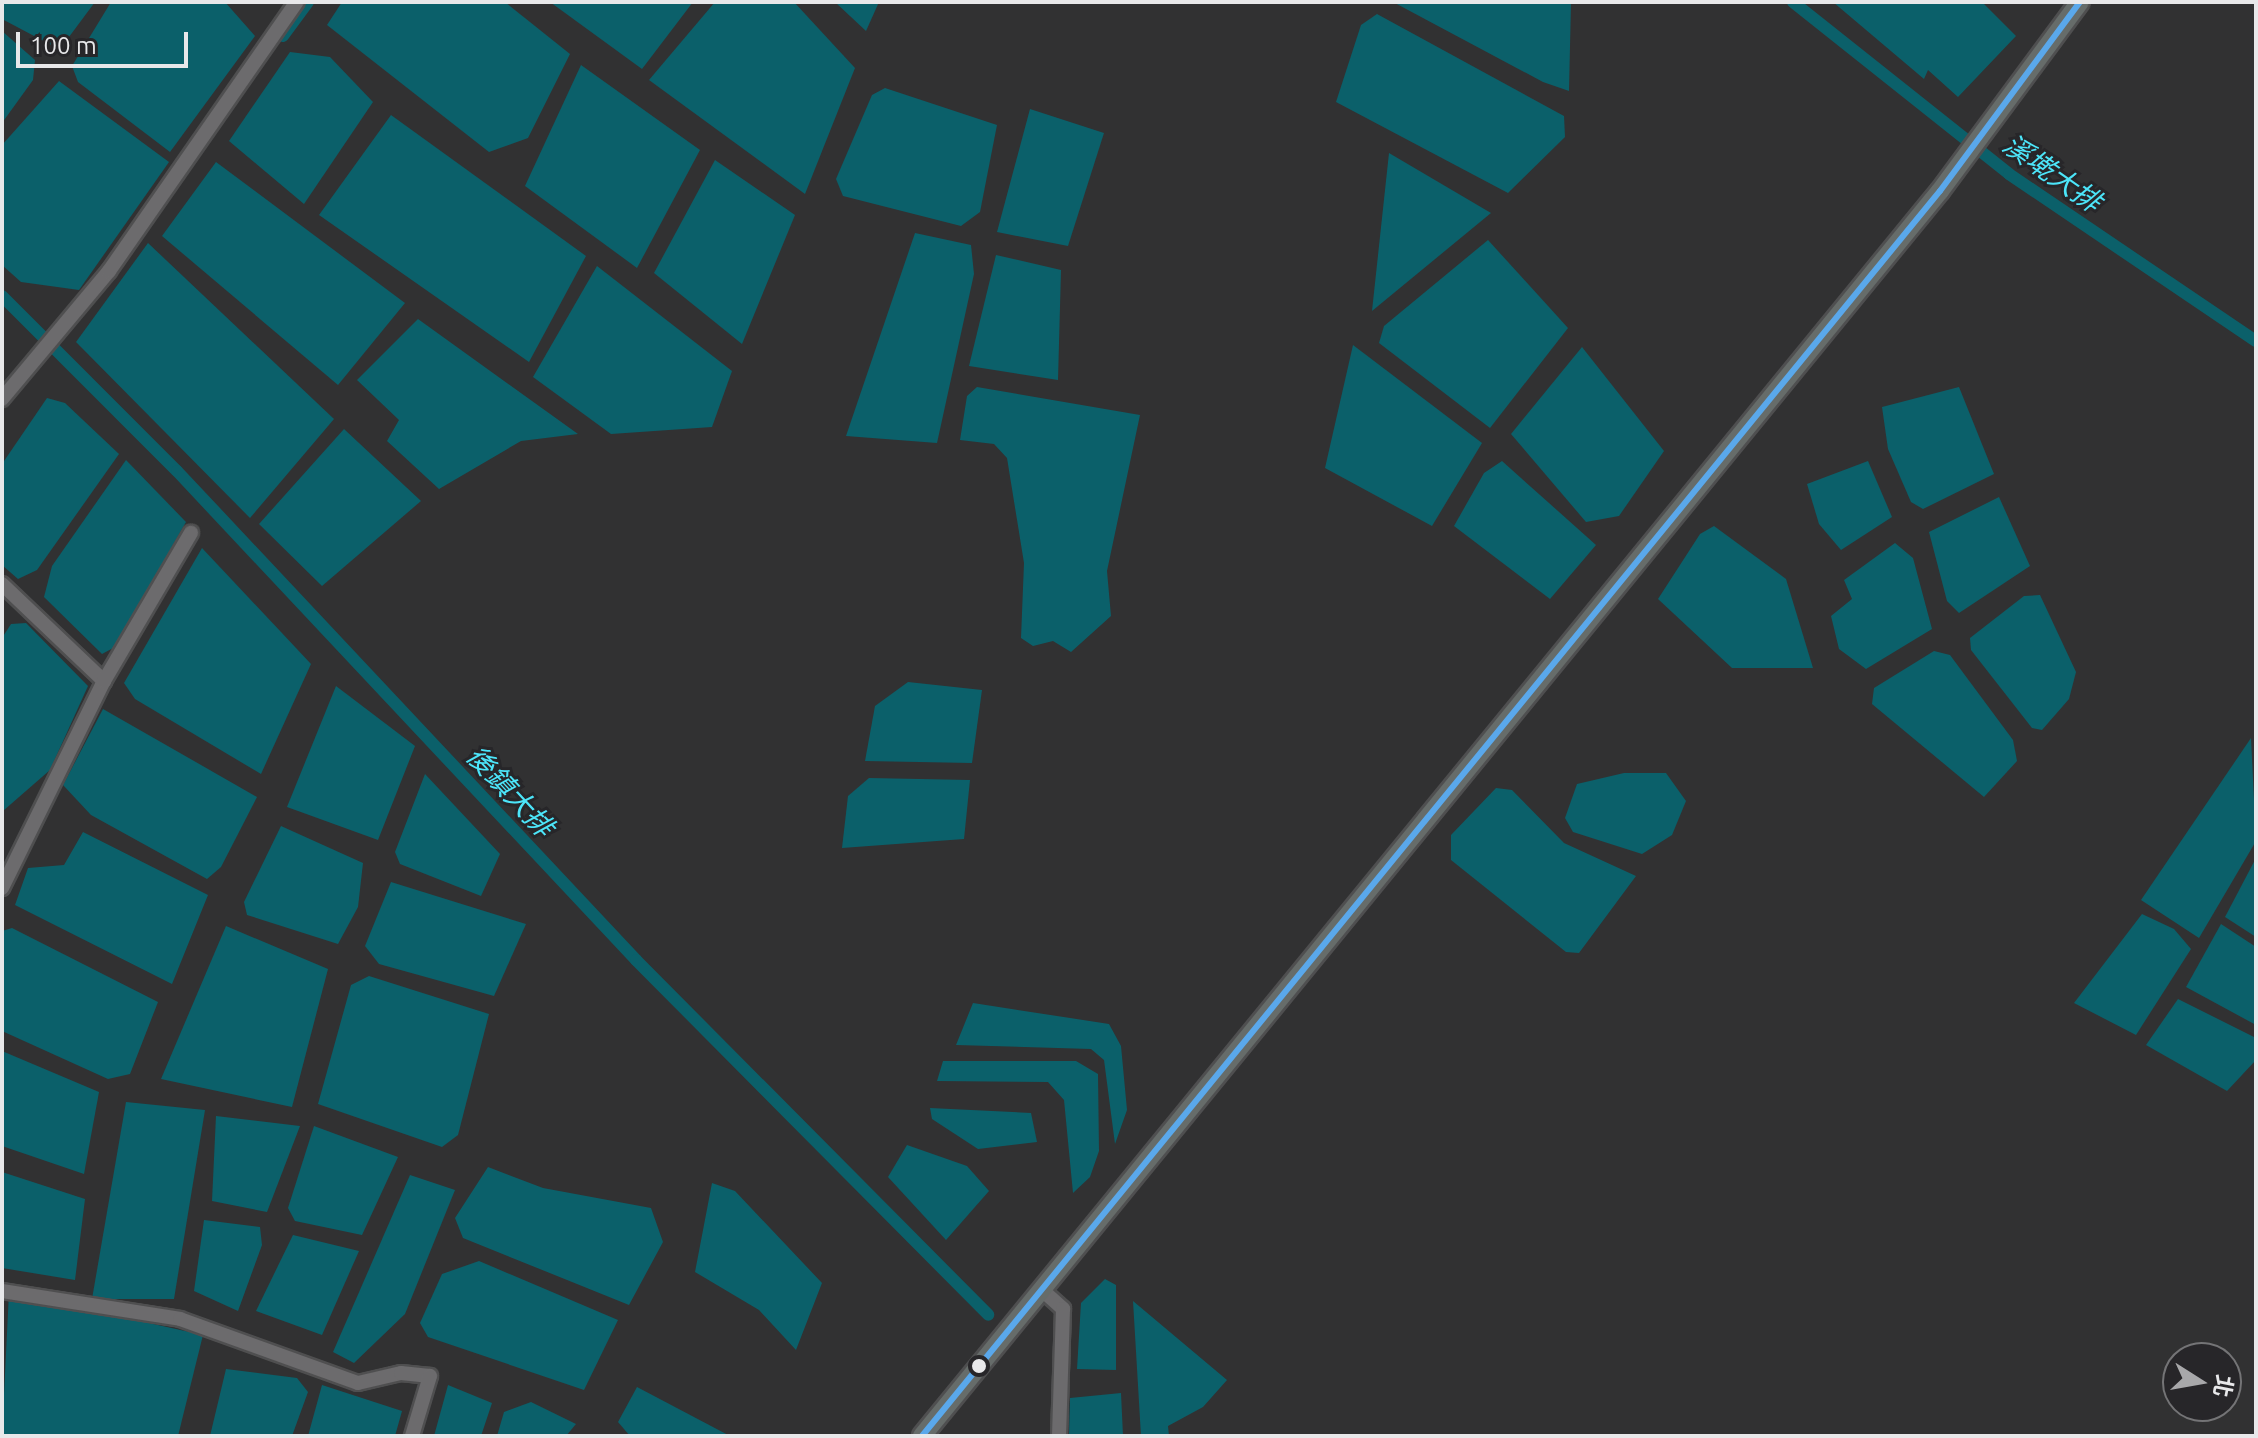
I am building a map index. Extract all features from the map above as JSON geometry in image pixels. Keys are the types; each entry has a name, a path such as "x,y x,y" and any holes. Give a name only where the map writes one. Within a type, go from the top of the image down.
{"main road":[{"path":"922,1436 1975,147 2080,2"}],"street":[{"path":"2,399 109,271 297,2"},
{"path":"2,888 104,681 191,533"},
{"path":"2,584 104,681"},
{"path":"1041,1289 1063,1309 1059,1436"},
{"path":"2,1291 180,1319 358,1383 401,1373 430,1376 412,1436"}],"water":[{"path":"2,2 95,2 66,41 53,46 2,19"},
{"path":"111,2 225,2 255,36 170,152 78,82 72,66"},
{"path":"342,2 505,2 570,54 528,138 489,152 327,25"},
{"path":"550,2 693,2 642,69"},
{"path":"715,2 794,2 855,68 805,194 649,80"},
{"path":"835,2 879,2 866,31"},
{"path":"1393,2 1571,2 1569,91 1543,82"},
{"path":"1833,2 1982,2 2016,36 1958,97 1928,70 1924,79"},
{"path":"1377,14 1564,116 1565,137 1508,193 1336,102 1361,25"},
{"path":"2,31 35,60 33,80 2,123"},
{"path":"290,52 330,57 373,102 304,204 229,141"},
{"path":"581,65 700,150 637,268 525,186"},
{"path":"59,81 169,162 79,290 21,282 2,265 2,145"},
{"path":"885,88 997,125 980,212 961,226 843,196 836,179 872,95"},
{"path":"1030,109 1104,133 1068,246 997,232"},
{"path":"391,115 586,256 529,362 319,215"},
{"path":"1389,153 1491,213 1372,311"},
{"path":"715,160 795,215 742,344 654,273"},
{"path":"216,162 405,303 338,385 162,236"},
{"path":"915,233 971,245 974,274 937,443 846,436"},
{"path":"1488,240 1568,328 1490,428 1379,343 1384,326"},
{"path":"148,243 334,419 250,518 76,342"},
{"path":"996,255 1061,270 1058,380 969,366"},
{"path":"597,266 732,371 712,427 611,434 533,377"},
{"path":"418,319 578,434 521,441 439,489 387,441 399,420 357,380"},
{"path":"1353,345 1482,443 1432,526 1325,468"},
{"path":"1582,347 1664,451 1619,516 1586,522 1511,434"},
{"path":"977,387 1140,415 1107,571 1111,616 1071,652 1053,641 1033,646 1021,638 1024,563 1007,458 994,444 960,440 967,396"},
{"path":"1959,387 1994,474 1923,509 1911,502 1888,449 1882,407"},
{"path":"47,398 65,403 119,454 37,570 18,579 2,565 2,464"},
{"path":"344,429 421,501 322,586 259,524"},
{"path":"126,460 186,522 115,647 102,654 44,597 52,566"},
{"path":"1502,461 1596,545 1550,599 1454,526 1484,473"},
{"path":"1868,461 1892,517 1841,550 1819,524 1807,484"},
{"path":"1999,497 2030,566 1959,613 1947,601 1929,532"},
{"path":"1714,526 1786,579 1813,668 1732,668 1658,599 1700,534"},
{"path":"1895,543 1913,558 1932,629 1866,669 1839,649 1831,616 1852,599 1844,580"},
{"path":"202,548 311,664 261,774 135,699 124,683"},
{"path":"2040,595 2076,672 2069,699 2042,730 2032,728 1971,650 1970,638 2024,596"},
{"path":"26,623 88,686 50,770 3,811 2,638 11,624"},
{"path":"1934,651 1950,655 2013,740 2017,761 1984,797 1872,704 1874,688"},
{"path":"908,682 982,690 972,763 865,761 875,706"},
{"path":"336,686 415,746 378,840 287,807"},
{"path":"103,709 257,797 221,867 207,879 91,815 63,785"},
{"path":"2251,738 2256,841 2199,938 2141,900"},
{"path":"1624,773 1666,773 1686,801 1672,835 1642,854 1573,832 1565,818 1577,784"},
{"path":"425,774 500,854 481,896 400,864 395,852"},
{"path":"869,778 970,780 964,839 842,848 848,796"},
{"path":"1496,788 1512,790 1564,843 1636,876 1579,953 1566,952 1451,860 1451,835"},
{"path":"281,826 363,863 358,907 338,944 247,915 244,902"},
{"path":"83,832 208,895 172,984 15,905 28,868 64,865"},
{"path":"2256,858 2256,937 2225,917"},
{"path":"391,882 526,924 494,996 379,964 365,946"},
{"path":"2142,914 2174,929 2191,949 2136,1035 2074,1003"},
{"path":"2221,924 2256,947 2256,1025 2186,987"},
{"path":"226,926 328,969 292,1107 161,1079"},
{"path":"12,928 158,1002 130,1074 108,1079 2,1031 2,931"},
{"path":"369,976 489,1014 458,1135 442,1147 318,1104 351,985"},
{"path":"2178,999 2256,1038 2256,1060 2227,1091 2146,1045"},
{"path":"973,1003 1109,1024 1121,1046 1127,1110 1115,1144 1104,1060 1091,1049 956,1045"},
{"path":"2,1051 99,1092 84,1174 2,1146"},
{"path":"943,1061 1076,1061 1098,1074 1099,1151 1090,1177 1073,1193 1064,1100 1048,1082 937,1081"},
{"path":"126,1102 205,1110 174,1299 92,1299"},
{"path":"930,1108 1031,1113 1037,1142 978,1149 932,1119"},
{"path":"216,1116 300,1126 267,1212 212,1201"},
{"path":"314,1126 398,1157 362,1235 295,1221 288,1208"},
{"path":"907,1145 967,1166 989,1191 946,1240 888,1177"},
{"path":"488,1167 543,1188 651,1208 663,1242 629,1305 463,1238 455,1218"},
{"path":"2,1172 85,1199 75,1280 2,1268"},
{"path":"410,1175 455,1190 405,1314 354,1363 333,1352"},
{"path":"712,1183 735,1191 822,1283 796,1350 759,1310 695,1272"},
{"path":"204,1220 260,1227 262,1245 238,1311 194,1291"},
{"path":"293,1235 359,1251 322,1335 256,1311"},
{"path":"479,1261 618,1320 584,1390 428,1337 420,1323 442,1274"},
{"path":"1105,1279 1116,1285 1116,1370 1077,1369 1081,1303"},
{"path":"9,1292 203,1335 178,1436 2,1436"},
{"path":"1133,1301 1227,1380 1203,1407 1168,1426 1169,1436 1141,1436"},
{"path":"226,1369 297,1378 308,1392 292,1436 210,1436"},
{"path":"322,1385 402,1411 395,1436 308,1436"},
{"path":"448,1385 492,1403 481,1436 434,1436"},
{"path":"637,1387 730,1436 630,1436 618,1422"},
{"path":"1121,1393 1123,1436 1069,1436 1070,1398"},
{"path":"531,1402 576,1424 566,1436 497,1436 504,1412"}],"waterway":[{"path":"283,36 308,2"},
{"name":"溪墘大排","path":"1793,2 2009,174 2256,341"},
{"name":"後鎮大排","path":"2,296 177,471 636,960 988,1315"}],"transit line":[{"path":"922,1436 1940,191 2080,2"}]}
